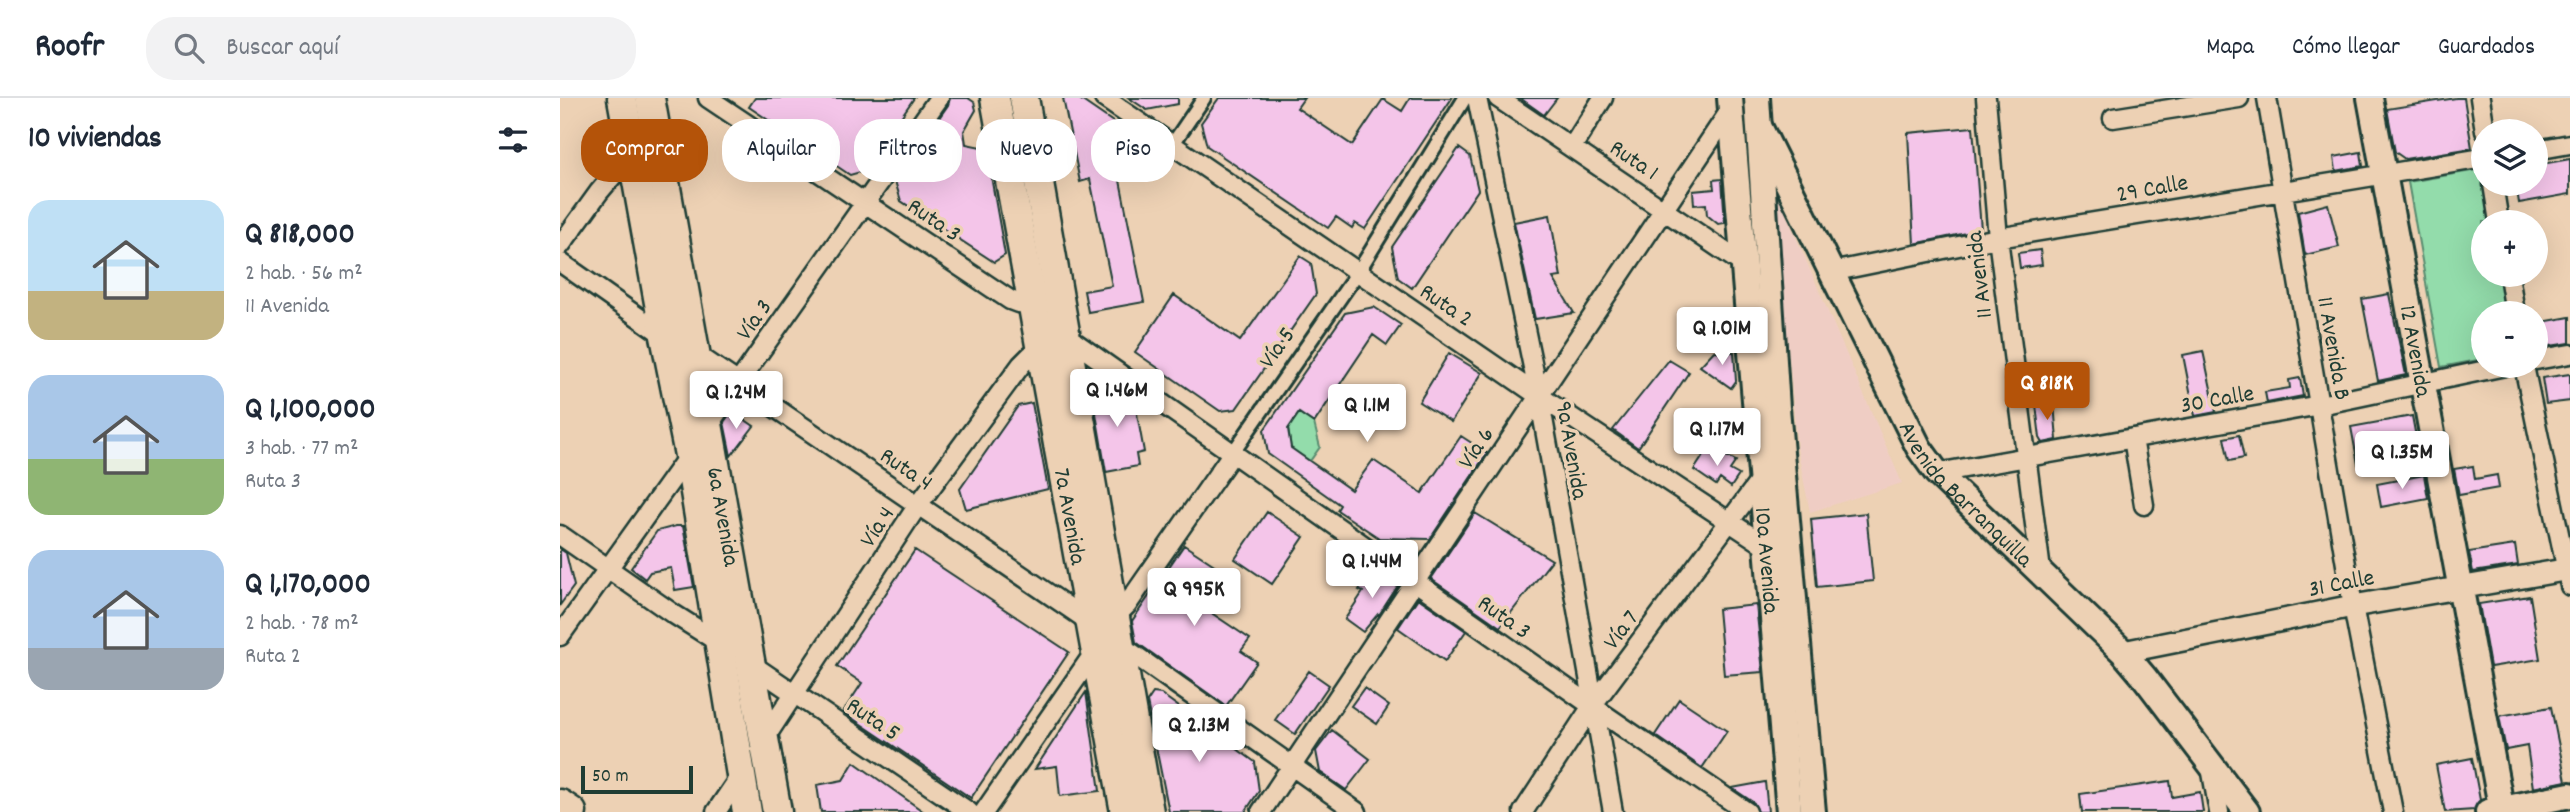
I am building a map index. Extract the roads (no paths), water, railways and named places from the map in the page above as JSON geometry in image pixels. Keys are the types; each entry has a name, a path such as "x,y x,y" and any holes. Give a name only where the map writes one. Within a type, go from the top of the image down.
{"main road":[{"name":"6a Avenida","path":"622,98 626,119"},
{"name":"6a Avenida","path":"650,98 776,812"},
{"name":"7a Avenida","path":"995,98 1041,353 1108,649 1149,812"},
{"name":"7a Avenida","path":"1024,98 1066,336 1102,619"},
{"name":"10a Avenida","path":"1757,98 1768,467 1766,545 1789,812"},
{"name":"12 Avenida","path":"2370,98 2460,588 2497,811"},
{"name":"10a Avenida","path":"1730,104 1743,264 1813,812"},
{"name":"Avenida Barranquilla","path":"1759,126 1919,448 1937,473 2123,652 2247,812"},
{"name":"6a Avenida","path":"637,182 689,455 747,812"},
{"name":"7a Avenida","path":"1108,649 1125,812"},
{"path":"2497,811 2570,795"},
{"path":"560,804 572,812"},
{"path":"2497,811 2570,807"}],"street":[{"name":"Ruta 3","path":"708,98 1010,300 1032,304"},
{"name":"Vía 3","path":"560,636 939,98"},
{"name":"Ruta 2","path":"1104,98 1134,119"},
{"path":"1175,141 1205,98"},
{"name":"Vía 5","path":"1102,619 1127,605 1358,272 1465,98"},
{"name":"9a Avenida","path":"1478,98 1539,397 1613,812"},
{"name":"Ruta 1","path":"1498,98 1743,264"},
{"path":"1572,147 1603,98"},
{"name":"11 Avenida","path":"1986,98 1998,238 2041,571"},
{"path":"2113,118 2239,98"},
{"name":"11 Avenida B","path":"2267,98 2353,606 2393,812"},
{"path":"2480,98 2483,119"},
{"name":"Vía 6","path":"1261,812 1539,397 1730,104"},
{"path":"2548,147 2570,144"},
{"name":"Ruta 2","path":"1175,147 1539,397 1766,545"},
{"name":"29 Calle","path":"1831,272 1998,238 2471,160"},
{"path":"560,246 607,182"},
{"path":"560,262 665,336"},
{"name":"Ruta 3","path":"1066,336 1747,812"},
{"name":"Vía 4","path":"765,738 918,505 1026,359 1041,353"},
{"name":"Ruta 4","path":"696,354 918,505 1102,619"},
{"path":"2548,358 2570,354"},
{"name":"30 Calle","path":"1937,473 2320,405 2471,373"},
{"path":"2527,378 2569,575"},
{"path":"2133,438 2144,505"},
{"name":"Vía 7","path":"1522,812 1592,706 1731,523 1768,467"},
{"path":"560,535 721,644"},
{"name":"31 Calle","path":"2123,652 2353,606 2460,588 2569,575"},
{"path":"984,812 1108,649 1132,653 1357,812"},
{"name":"Ruta 5","path":"751,664 969,812"},
{"path":"2210,763 2219,812"},
{"path":"716,812 741,775"}]}
